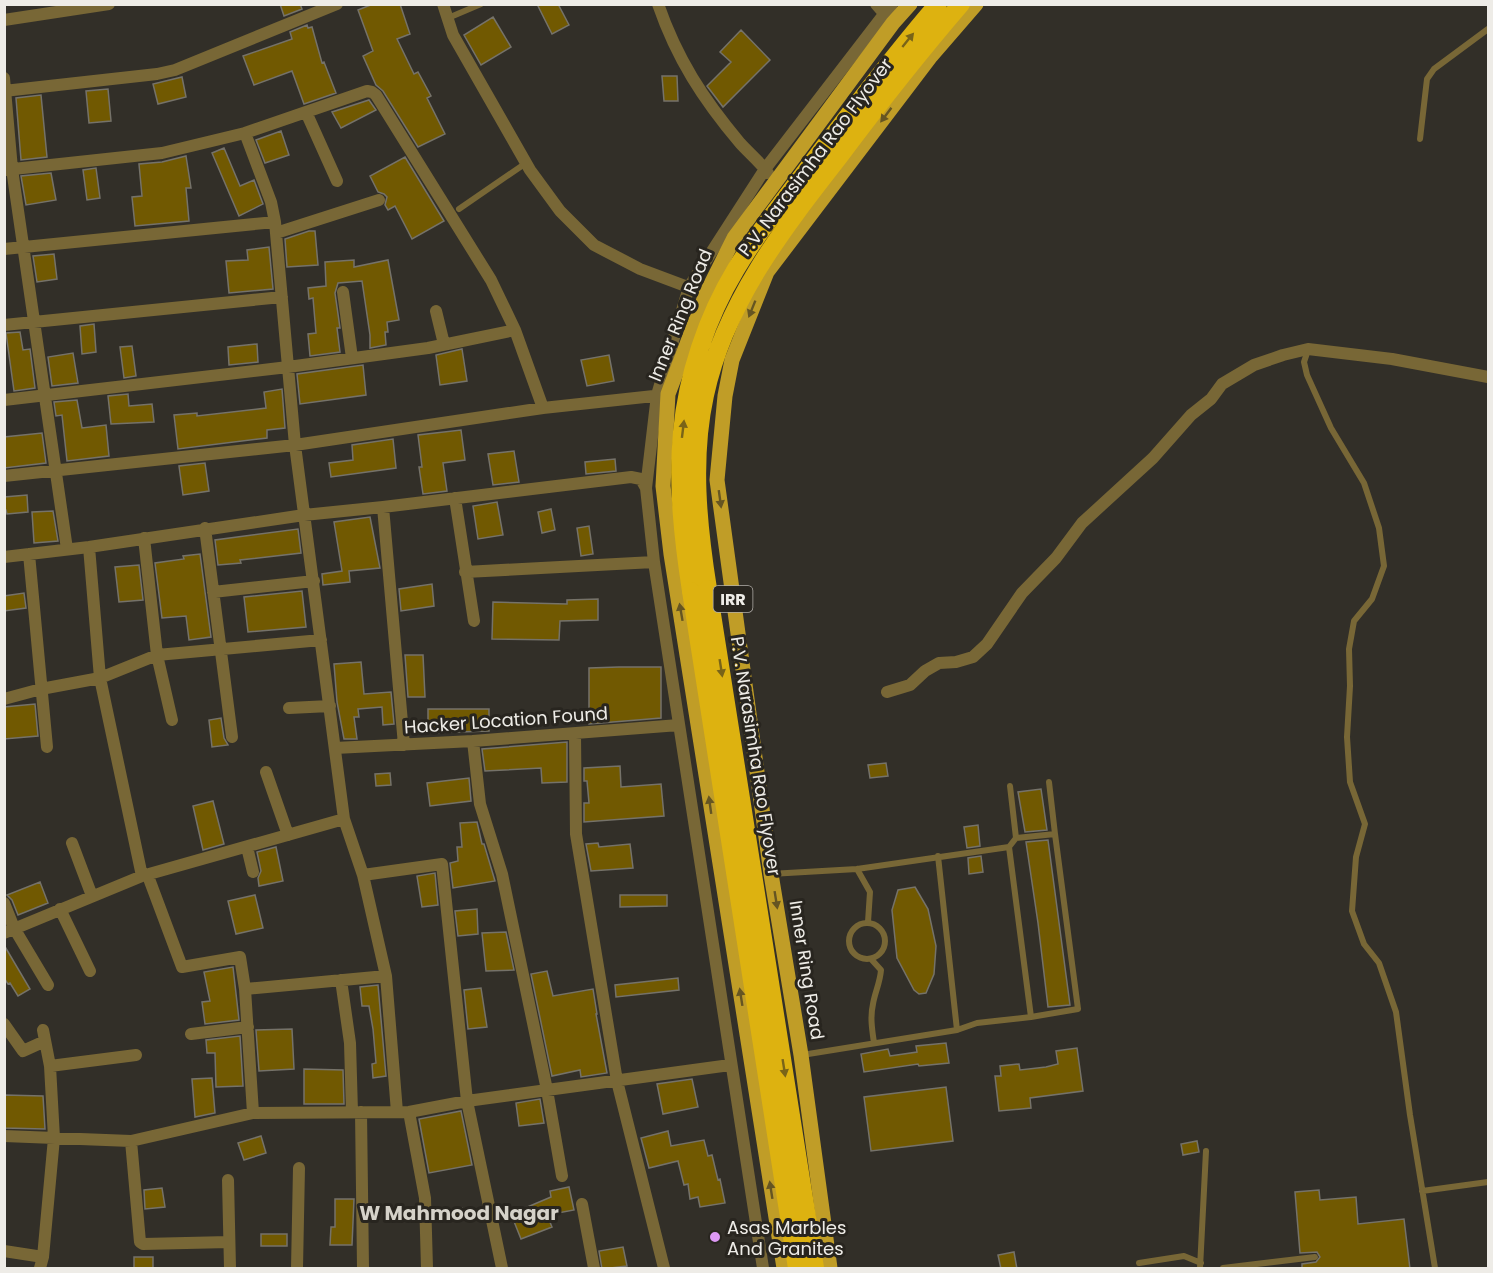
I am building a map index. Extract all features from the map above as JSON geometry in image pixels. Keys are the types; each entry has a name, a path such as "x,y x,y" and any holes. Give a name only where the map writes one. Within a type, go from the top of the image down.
{"highway":[{"name":"P.V. Narasimha Rao Flyover","path":"797,1269 686,556 681,501 682,431 697,359 720,300 735,270 829,140 938,4"},
{"name":"P.V. Narasimha Rao Flyover","path":"815,1269 702,553 698,511 699,432 704,397 716,354 736,306 751,279 816,187 925,46 961,4"}],"main road":[{"name":"Inner Ring Road","path":"784,1269 671,554 663,486 662,395 706,294 734,238 776,184 890,14 910,4"},
{"name":"Inner Ring Road","path":"830,1269 801,1055 771,874 717,480 725,396 732,360 767,272 931,56 976,4"}],"street":[{"path":"4,20 109,4"},
{"path":"67,549 24,248 8,170 5,87 166,72 337,4"},
{"path":"443,4 453,34 526,164 560,211 594,245 640,269 706,294"},
{"path":"658,4 667,31 690,77 776,184"},
{"path":"763,1269 654,562 646,488 662,395 689,287 765,169 890,14 876,4"},
{"path":"8,170 162,153 245,133 372,92 491,280 515,330 543,408"},
{"path":"306,112 337,180"},
{"path":"245,133 271,202 295,446 344,819 363,875 386,976 403,1112 425,1198 427,1269"},
{"path":"4,249 275,227 379,200"},
{"path":"343,292 352,358"},
{"path":"4,325 282,297"},
{"path":"436,311 444,344"},
{"path":"4,400 288,367 428,348 515,330"},
{"path":"887,692 910,685 925,671 939,663 956,662 973,657 987,644 1012,606 1056,558 1082,523 1153,458 1191,415 1211,399 1222,384 1254,365 1308,349 1392,359 1488,377"},
{"path":"4,476 295,446 543,408 662,395"},
{"path":"4,557 89,547 304,515 632,477 641,479 646,488"},
{"path":"455,498 474,621"},
{"path":"382,507 404,745"},
{"path":"205,528 232,737"},
{"path":"144,538 157,655 172,720"},
{"path":"89,547 100,678 145,876 182,967 240,957 245,989 253,1113"},
{"path":"29,554 47,747"},
{"path":"465,572 654,562"},
{"path":"213,592 314,582"},
{"path":"4,699 41,689 100,678 157,655 321,640"},
{"path":"289,708 330,705"},
{"name":"Hacker Location Found","path":"335,748 473,741 679,725"},
{"path":"575,734 576,834 617,1081 664,1269"},
{"path":"473,741 480,804 502,874 547,1090 562,1176"},
{"path":"266,772 288,835"},
{"path":"9,930 145,876 344,819"},
{"path":"72,843 92,896"},
{"path":"247,847 252,872"},
{"path":"363,875 442,864 467,1101 502,1269"},
{"path":"4,903 9,930 48,985"},
{"path":"60,909 90,971"},
{"path":"245,989 386,976"},
{"path":"341,980 351,1043 363,1269"},
{"path":"4,1024 22,1051 44,1036 50,1066 54,1138 41,1263 4,1251"},
{"path":"191,1034 248,1027"},
{"path":"50,1066 136,1054"},
{"path":"4,1136 131,1141 253,1113 403,1112 730,1065"},
{"path":"131,1141 140,1242 143,1244 229,1242"},
{"path":"297,1269 299,1168"},
{"path":"228,1180 230,1269"},
{"path":"582,1204 594,1269"}],"lane":[{"path":"448,18 481,4"},
{"path":"1420,139 1427,79 1434,69 1488,29"},
{"path":"459,209 526,164"},
{"path":"1308,349 1305,362 1307,375 1331,428 1364,483 1379,528 1384,566 1372,600 1354,621 1349,649 1350,686 1347,736 1350,782 1365,824 1356,857 1352,911 1364,944 1379,963 1396,1012 1435,1269"},
{"path":"801,1055 957,1030 977,1023 1078,1010 1049,782"},
{"path":"722,880 771,874 857,869 1009,847 1016,838 1010,786"},
{"path":"1016,838 1054,834"},
{"path":"1009,847 1031,1017"},
{"path":"938,856 957,1030"},
{"path":"857,869 870,892 868,922"},
{"path":"868,922 879,927 885,937 885,943 881,954 870,959 859,958 849,945 850,933 857,925 868,922"},
{"path":"870,959 881,970 879,986 873,1001 871,1023 874,1042"},
{"path":"1139,1263 1184,1256 1201,1266 1206,1151"},
{"path":"1422,1191 1488,1182"},
{"path":"1223,1269 1315,1257"}],"building":[{"path":"280,4 300,4 302,9 284,16"},
{"path":"373,4 400,4 410,34 397,39 414,74 418,72 431,96 427,98 445,134 418,147 383,91 376,85 363,56 373,51 358,10"},
{"path":"537,4 558,4 569,25 552,34"},
{"path":"493,17 511,47 481,65 464,35"},
{"path":"307,25 308,28 312,27 322,63 324,62 336,93 304,104 292,71 254,85 243,56 292,39 290,32"},
{"path":"741,30 770,60 723,107 707,86 731,62 720,52"},
{"path":"662,76 677,76 678,101 664,101"},
{"path":"182,77 186,97 158,104 153,84"},
{"path":"108,89 111,121 89,123 86,91"},
{"path":"41,95 47,157 21,160 16,98"},
{"path":"369,100 376,110 341,128 332,112"},
{"path":"281,131 289,155 265,163 256,140"},
{"path":"224,148 240,186 254,180 263,204 239,216 212,153"},
{"path":"186,156 191,188 186,188 189,221 135,226 132,197 142,196 139,164 162,162"},
{"path":"405,157 444,221 412,239 395,206 388,210 385,205 387,197 378,192 370,176"},
{"path":"96,168 100,198 87,200 83,170"},
{"path":"51,173 56,200 26,205 21,176"},
{"path":"315,231 318,265 287,267 285,239"},
{"path":"269,247 273,289 229,293 226,261 248,260 247,250"},
{"path":"54,254 57,279 37,282 33,256"},
{"path":"354,260 354,267 388,260 399,320 387,322 386,345 370,348 362,281 338,283 335,293 340,328 337,328 340,352 310,356 308,334 316,333 313,298 309,299 308,288 326,286 325,262"},
{"path":"94,324 96,352 82,354 80,326"},
{"path":"20,332 23,350 30,349 35,388 14,391 6,333"},
{"path":"257,344 258,362 229,365 228,347"},
{"path":"132,346 136,376 124,378 120,347"},
{"path":"462,349 467,381 440,385 436,355"},
{"path":"73,353 78,383 52,386 48,357"},
{"path":"609,355 614,381 587,386 581,360"},
{"path":"363,365 366,395 300,404 297,374"},
{"path":"282,389 285,428 267,430 267,438 178,449 174,415 197,413 197,416 266,408 264,392"},
{"path":"128,394 129,406 152,404 154,422 111,424 108,396"},
{"path":"77,400 82,428 106,425 109,456 67,461 62,415 56,416 54,402"},
{"path":"461,430 465,460 443,463 447,491 423,494 418,435"},
{"path":"42,433 46,463 4,468 4,437"},
{"path":"393,439 396,468 331,477 329,463 353,460 352,445"},
{"path":"514,451 519,482 493,485 488,454"},
{"path":"615,459 616,471 586,474 585,462"},
{"path":"205,463 209,491 183,495 179,466"},
{"path":"27,495 28,512 7,514 4,510 4,497"},
{"path":"497,502 503,535 478,539 473,506"},
{"path":"551,509 555,530 542,533 538,512"},
{"path":"53,511 58,541 34,543 32,512"},
{"path":"370,517 380,568 349,571 350,582 323,585 322,574 342,571 334,522"},
{"path":"589,526 593,554 581,556 577,528"},
{"path":"298,529 301,553 240,560 241,563 218,565 215,540"},
{"path":"200,554 211,637 189,640 186,616 162,618 155,563"},
{"path":"139,565 143,600 119,602 115,567"},
{"path":"432,584 434,606 401,611 399,589"},
{"path":"302,591 306,627 248,632 244,597"},
{"path":"24,593 26,608 4,611 4,596"},
{"path":"598,599 598,620 560,621 559,640 492,639 493,602 567,604 567,600"},
{"path":"405,655 423,655 425,697 408,697"},
{"path":"361,662 364,694 391,692 394,724 383,725 382,707 358,709 359,717 354,717 357,739 344,739 337,702 334,664"},
{"path":"661,667 661,718 589,724 589,668"},
{"path":"35,704 38,736 4,739 4,707"},
{"path":"428,709 489,709 489,731 428,733"},
{"path":"221,718 224,738 228,745 212,747 209,720"},
{"path":"567,742 567,782 542,783 541,768 485,771 482,749"},
{"path":"886,763 888,776 870,778 868,765"},
{"path":"620,766 621,787 661,784 664,816 584,822 584,803 589,803 587,781 584,781 584,768"},
{"path":"390,773 391,785 376,786 375,774"},
{"path":"469,778 471,801 430,806 427,783"},
{"path":"1041,789 1047,830 1025,832 1018,792"},
{"path":"213,801 224,844 203,850 193,806"},
{"path":"477,822 495,881 453,888 450,863 458,861 457,847 462,847 460,823"},
{"path":"978,825 980,846 967,848 964,827"},
{"path":"1048,840 1070,1005 1048,1007 1026,842"},
{"path":"598,843 599,847 630,844 633,868 591,871 586,844"},
{"path":"276,847 283,881 259,886 258,878 261,871 257,852"},
{"path":"981,856 983,872 969,874 968,858"},
{"path":"435,873 438,905 422,907 417,876"},
{"path":"40,882 48,903 18,915 12,900 7,895"},
{"path":"915,887 928,909 936,946 934,974 926,993 919,994 914,990 897,958 892,910 898,890"},
{"path":"255,895 263,928 236,934 228,901"},
{"path":"620,895 667,895 667,906 620,907"},
{"path":"477,909 478,934 458,936 455,911"},
{"path":"506,932 514,970 486,971 482,933"},
{"path":"4,945 30,989 18,996 4,978"},
{"path":"233,967 239,1020 205,1024 202,1002 210,1001 204,972"},
{"path":"547,971 553,996 593,989 607,1073 581,1077 580,1070 552,1076 531,974"},
{"path":"678,978 679,990 616,997 615,985"},
{"path":"378,985 386,1076 373,1078 372,1064 376,1063 373,1029 369,1006 362,1006 360,987"},
{"path":"481,988 487,1027 468,1029 464,990"},
{"path":"292,1029 294,1069 259,1071 256,1030"},
{"path":"240,1036 243,1086 216,1087 215,1053 207,1053 206,1040"},
{"path":"946,1043 949,1063 919,1066 918,1064 864,1072 861,1054 888,1049 890,1056 917,1052 916,1046"},
{"path":"1077,1048 1083,1091 1030,1098 1031,1108 999,1111 995,1076 1001,1076 1000,1066 1019,1064 1020,1070 1046,1067 1058,1064 1056,1051"},
{"path":"304,1069 343,1070 344,1104 304,1104"},
{"path":"212,1078 215,1113 195,1117 192,1079"},
{"path":"692,1079 698,1107 663,1114 657,1084"},
{"path":"946,1087 953,1141 871,1151 864,1097"},
{"path":"4,1095 43,1096 45,1129 4,1128"},
{"path":"540,1099 544,1123 519,1126 516,1103"},
{"path":"461,1111 472,1165 429,1173 419,1119"},
{"path":"668,1131 671,1146 704,1140 708,1156 712,1155 718,1180 720,1179 725,1203 700,1207 698,1197 690,1199 688,1184 684,1185 678,1161 649,1168 641,1138"},
{"path":"261,1136 266,1153 244,1160 238,1143"},
{"path":"1197,1141 1199,1152 1183,1155 1181,1144"},
{"path":"569,1187 574,1210 547,1215 552,1227 521,1239 511,1214 551,1197 550,1191"},
{"path":"162,1188 165,1207 145,1209 144,1190"},
{"path":"1319,1190 1320,1200 1356,1197 1358,1224 1404,1219 1410,1269 1302,1269 1302,1264 1316,1262 1320,1257 1317,1252 1300,1253 1295,1192"},
{"path":"335,1199 354,1199 352,1245 330,1245 331,1227 335,1227"},
{"path":"462,1208 462,1219 434,1221 434,1210"},
{"path":"261,1234 287,1234 287,1246 261,1246"},
{"path":"623,1247 627,1266 602,1269 599,1251"},
{"path":"1014,1252 1017,1269 1001,1269 998,1255"},
{"path":"134,1257 153,1257 153,1269 134,1269"}],"place":[{"name":"Asas Marbles And Granites","path":"715,1237"}],"district":[{"name":"W Mahmood Nagar","path":"459,1213"}]}
